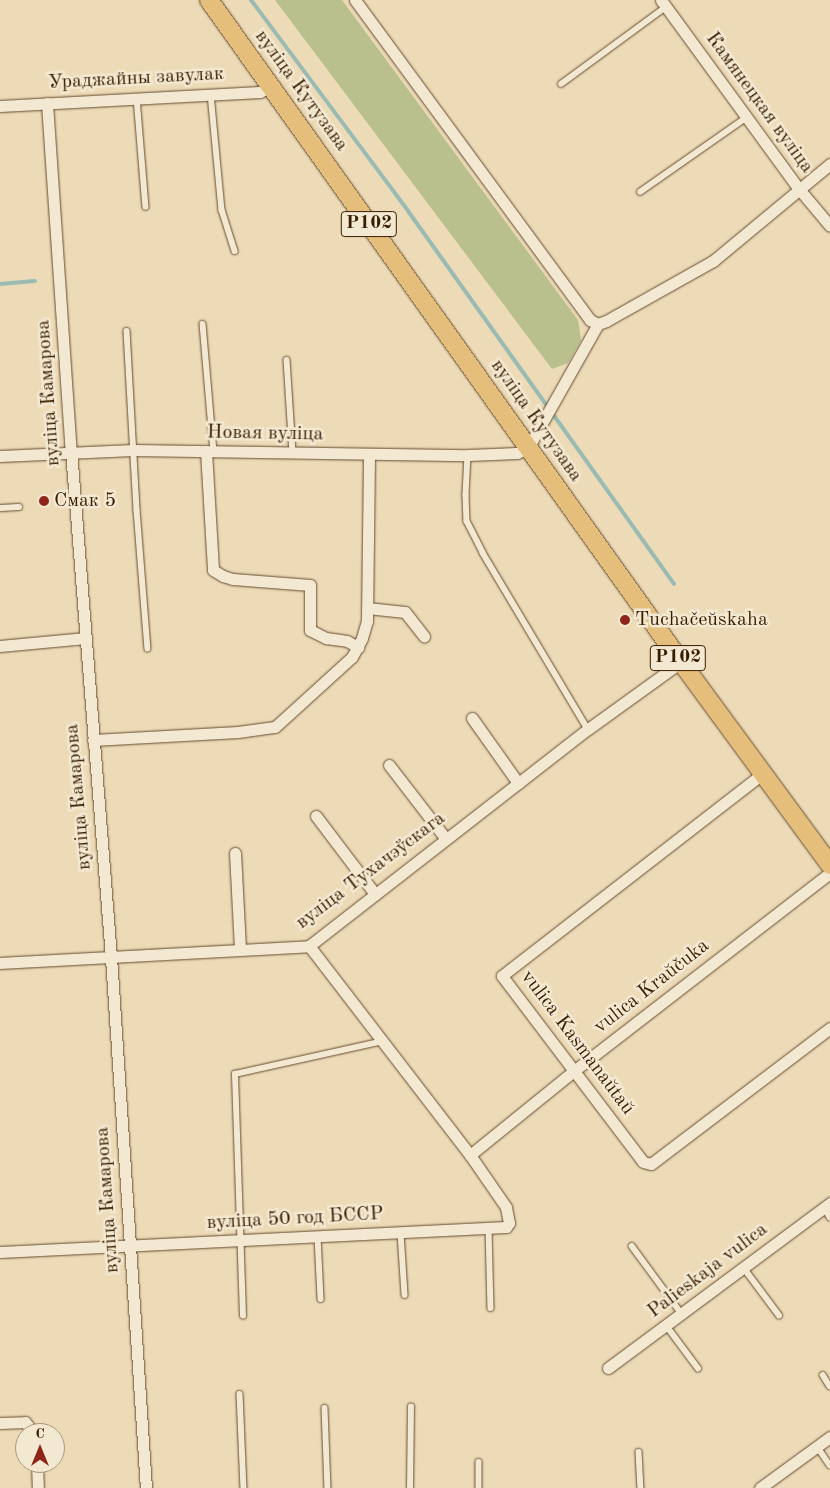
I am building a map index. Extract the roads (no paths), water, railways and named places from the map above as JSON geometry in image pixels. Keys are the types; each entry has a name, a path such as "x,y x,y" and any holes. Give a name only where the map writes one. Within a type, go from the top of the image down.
{"main road":[{"name":"вуліца Кутузава","path":"209,0 681,662 830,865"}],"street":[{"path":"355,0 594,322"},
{"name":"Камянецкая вуліца","path":"663,4 799,189 830,226"},
{"name":"Ураджайны завулак","path":"0,106 260,92 271,85"},
{"name":"вуліца Камарова","path":"47,103 71,451 112,957 146,1488"},
{"path":"594,322 606,321 714,261 830,164"},
{"path":"528,448 550,410 594,322"},
{"name":"Новая вуліца","path":"0,456 71,451 133,450 502,455 528,448"},
{"path":"210,452 213,570 233,579 310,585 310,630 326,638 347,641 358,647"},
{"path":"93,740 238,732 275,726 352,657 358,647 367,621 369,454"},
{"path":"367,608 405,612 424,636"},
{"path":"0,646 86,638"},
{"name":"вуліца Тухачэўскага","path":"0,963 309,946 588,729 681,662"},
{"path":"472,718 518,783"},
{"path":"389,765 446,839"},
{"name":"vulica Kasmanaŭtaŭ","path":"762,774 502,976 643,1162 651,1164 830,1028"},
{"path":"316,816 375,894"},
{"path":"235,853 240,950"},
{"name":"vulica Kraŭčuka","path":"470,1155 575,1070 830,873"},
{"path":"309,946 470,1155"},
{"name":"вуліца 50 год БССР","path":"0,1252 506,1228 509,1215 506,1207 470,1155"},
{"name":"Palieskaja vulica","path":"608,1368 828,1209"},
{"path":"0,1423 26,1423"},
{"path":"760,1488 830,1437"},
{"path":"37,1473 38,1488"}],"lane":[{"path":"561,84 663,4"},
{"path":"211,94 222,210 235,251"},
{"path":"137,98 146,207"},
{"path":"640,192 747,117"},
{"path":"203,324 210,452"},
{"path":"127,331 133,450 148,649"},
{"path":"287,360 292,453"},
{"path":"468,455 466,495 468,520 483,553 588,729"},
{"path":"0,508 19,507"},
{"path":"243,1316 236,1074 384,1041"},
{"path":"489,1228 491,1308"},
{"path":"401,1233 404,1295"},
{"path":"318,1237 321,1299"},
{"path":"632,1246 682,1314"},
{"path":"744,1268 779,1315"},
{"path":"666,1325 698,1368"},
{"path":"822,1375 830,1386"},
{"path":"240,1394 244,1488"},
{"path":"410,1488 411,1407"},
{"path":"325,1408 328,1488"},
{"path":"817,1446 830,1465"},
{"path":"639,1452 641,1488"},
{"path":"478,1462 479,1488"}],"waterway":[{"path":"251,0 408,211 674,584"},
{"path":"0,284 35,281"}],"place":[{"name":"Смак 5","path":"44,501"},
{"name":"Tuchačeŭskaha","path":"625,620"}]}
